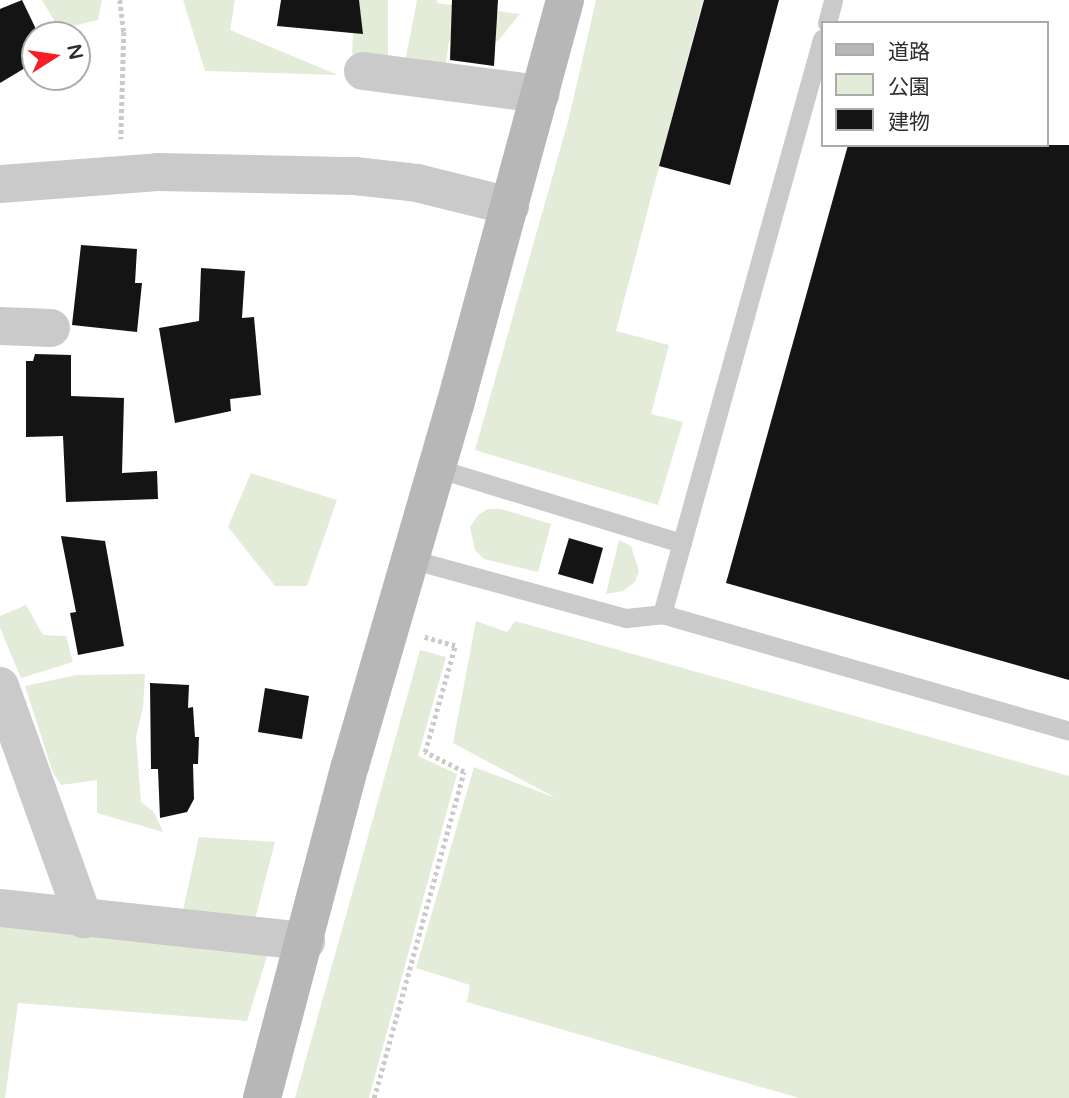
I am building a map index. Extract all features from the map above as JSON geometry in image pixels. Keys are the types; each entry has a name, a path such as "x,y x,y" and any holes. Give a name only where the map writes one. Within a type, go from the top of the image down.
{"street":[{"path":"262,1098 351,766 510,206 565,0"},
{"path":"363,71 541,94"},
{"path":"0,184 158,172 355,176 417,183 510,206"},
{"path":"0,326 51,328"},
{"path":"0,686 84,919"},
{"path":"0,908 306,941"}],"lane":[{"path":"828,21 833,0"},
{"path":"662,614 820,46"},
{"path":"436,468 682,543"},
{"path":"410,559 626,618 662,614 1069,731"}],"path":[{"path":"120,0 124,32 120,90 122,174"},
{"path":"374,1098 464,772 425,752 455,646 415,635"}],"green space":[{"path":"42,0 102,0 98,20 54,21"},
{"path":"183,0 235,0 230,30 338,75 205,71"},
{"path":"355,0 388,0 388,59 352,54"},
{"path":"417,0 437,0 437,3 520,14 498,41 449,41 445,69 405,62"},
{"path":"596,0 703,0 616,331 669,345 651,414 683,422 658,505 475,450 569,118"},
{"path":"251,473 337,500 307,586 275,586 228,527"},
{"path":"488,509 501,509 551,524 538,572 484,559 475,550 470,527 478,515"},
{"path":"619,540 631,546 639,571 635,582 623,591 606,594"},
{"path":"26,605 43,635 66,636 73,662 21,678 0,628 0,616"},
{"path":"476,621 507,632 515,621 1069,776 1069,1098 799,1098 467,1002 470,985 416,968 474,767 556,798 453,743"},
{"path":"420,650 446,657 418,756 457,774 369,1098 295,1098"},
{"path":"145,674 143,707 136,737 141,802 154,812 163,832 97,813 97,780 61,785 53,773 25,686 76,675"},
{"path":"199,837 275,842 255,919 183,910"},
{"path":"0,922 269,950 247,1021 18,1003 5,1098 0,1098"}],"building":[{"path":"22,0 32,21 21,21 21,70 0,83 0,9"},
{"path":"281,0 359,0 363,34 277,26"},
{"path":"452,0 498,0 494,66 450,60"},
{"path":"704,0 779,0 730,185 659,166"},
{"path":"1069,145 1069,680 726,583 847,147"},
{"path":"81,245 137,249 135,283 142,283 137,332 72,325"},
{"path":"201,268 245,271 242,318 254,317 261,395 230,399 231,411 175,423 159,328 199,321"},
{"path":"35,354 71,355 71,396 124,398 122,473 157,471 158,499 66,502 63,436 26,437 26,361 33,361"},
{"path":"61,536 105,541 124,646 78,655 70,613 76,612"},
{"path":"569,538 603,548 593,584 558,574"},
{"path":"150,683 189,685 188,708 193,707 195,737 199,737 198,764 193,764 194,799 187,812 160,818 158,769 151,769"},
{"path":"265,688 309,696 302,739 258,732"}]}
